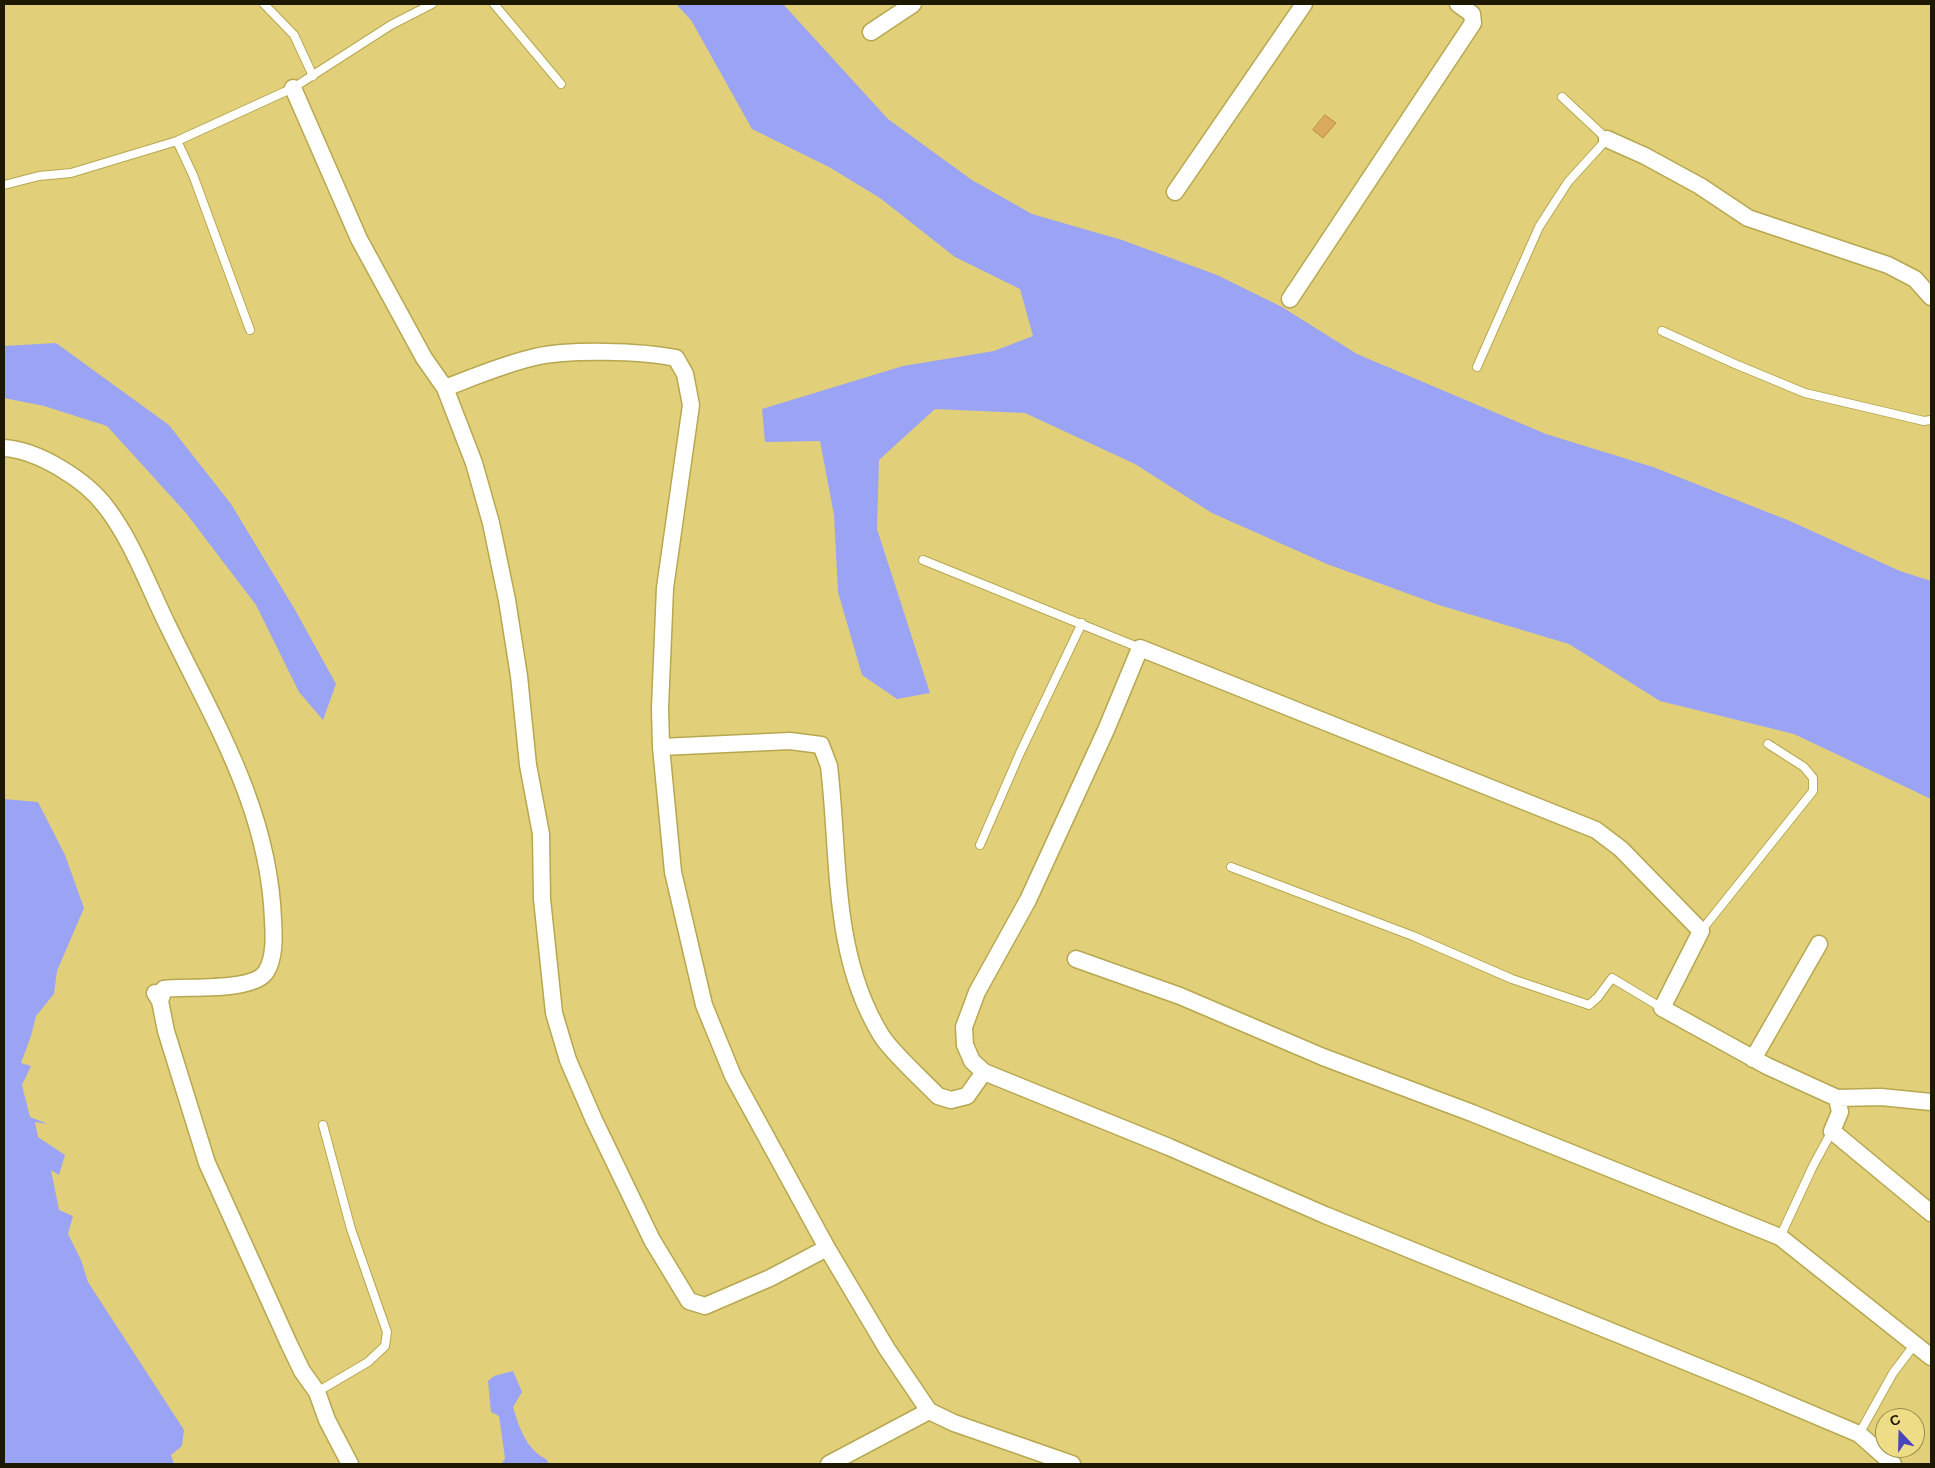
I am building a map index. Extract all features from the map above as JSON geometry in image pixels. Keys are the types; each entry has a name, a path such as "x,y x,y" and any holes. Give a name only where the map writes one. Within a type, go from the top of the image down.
{"street":[{"path":"871,32 913,4"},
{"path":"1175,192 1304,4"},
{"path":"1290,299 1473,24 1472,14 1458,4"},
{"path":"293,88 359,239 424,358 445,388 474,463 491,522 507,600 519,676 528,764 541,834 542,899 554,1013 568,1060 594,1120 652,1240 689,1302 705,1306 770,1278 828,1248"},
{"path":"1606,139 1653,160 1700,186 1748,218 1888,265 1915,279 1931,296"},
{"path":"445,388 495,368 536,357 586,353 654,354 676,358 685,374 691,405 665,588 660,708 661,747 673,872 704,1005 733,1076 828,1248 886,1349 929,1411 954,1423 1072,1464"},
{"path":"4,448 14,449 48,462 84,483 106,507 128,544 184,659 221,728 247,792 262,838 272,904 274,936 271,958 266,972 259,979 242,984 164,990 157,996 207,1164 289,1344 302,1371 316,1392 327,1420 350,1464"},
{"path":"1893,1464 1859,1434 1325,1216 1169,1147 984,1072 972,1061 965,1045 964,1027 977,992 1028,900 1106,730 1140,648 1596,830 1621,849 1701,931 1662,1008 1753,1059 1837,1098 1880,1097 1931,1102"},
{"path":"661,747 790,741 821,745 829,766 842,927 852,974 882,1036 938,1096 951,1100 967,1096 984,1072"},
{"path":"1753,1059 1819,944"},
{"path":"1076,959 1180,996 1323,1057 1472,1113 1780,1237 1931,1357"},
{"path":"1837,1098 1840,1112 1832,1131 1931,1213"},
{"path":"829,1464 929,1411"}],"lane":[{"path":"264,4 294,35 313,76"},
{"path":"4,185 39,176 71,173 177,141 293,88 391,25 432,4"},
{"path":"494,4 561,84"},
{"path":"1477,367 1540,227 1568,182 1606,139 1562,96"},
{"path":"177,141 193,175 250,330"},
{"path":"1662,330 1735,364 1805,393 1931,420"},
{"path":"923,560 1140,648"},
{"path":"980,845 1020,753 1082,624"},
{"path":"1701,931 1813,791 1813,778 1804,767 1768,744"},
{"path":"1231,867 1413,936 1512,979 1589,1005 1598,997 1612,978 1662,1008"},
{"path":"316,1392 368,1362 385,1346 387,1332 351,1229 323,1125"},
{"path":"1780,1237 1813,1166 1832,1131"},
{"path":"1859,1434 1893,1374 1915,1344"}],"water":[{"path":"676,4 783,4 888,119 972,180 1032,214 1122,240 1217,275 1282,307 1357,354 1546,434 1653,467 1790,521 1900,571 1931,581 1931,799 1794,734 1660,701 1569,644 1439,605 1327,564 1212,513 1135,464 1025,413 935,409 879,460 877,529 930,693 897,699 862,675 838,592 834,515 820,441 765,442 762,409 903,366 994,351 1033,336 1020,289 955,257 880,198 829,167 752,129 691,20"},
{"path":"56,343 169,425 231,504 294,608 336,684 323,720 299,692 256,605 186,513 107,426 44,406 4,398 4,346"},
{"path":"4,799 38,802 65,855 84,908 57,971 54,994 36,1016 21,1063 31,1066 22,1085 30,1117 48,1124 35,1122 38,1137 65,1155 59,1175 51,1170 59,1210 73,1216 68,1234 81,1260 88,1282 184,1430 182,1446 171,1455 174,1464 4,1464"},
{"path":"513,1371 522,1392 513,1407 518,1422 528,1443 549,1464 502,1464 505,1458 499,1416 491,1412 488,1381 494,1376"}],"building":[{"path":"1325,115 1336,123 1323,138 1313,130"}]}
